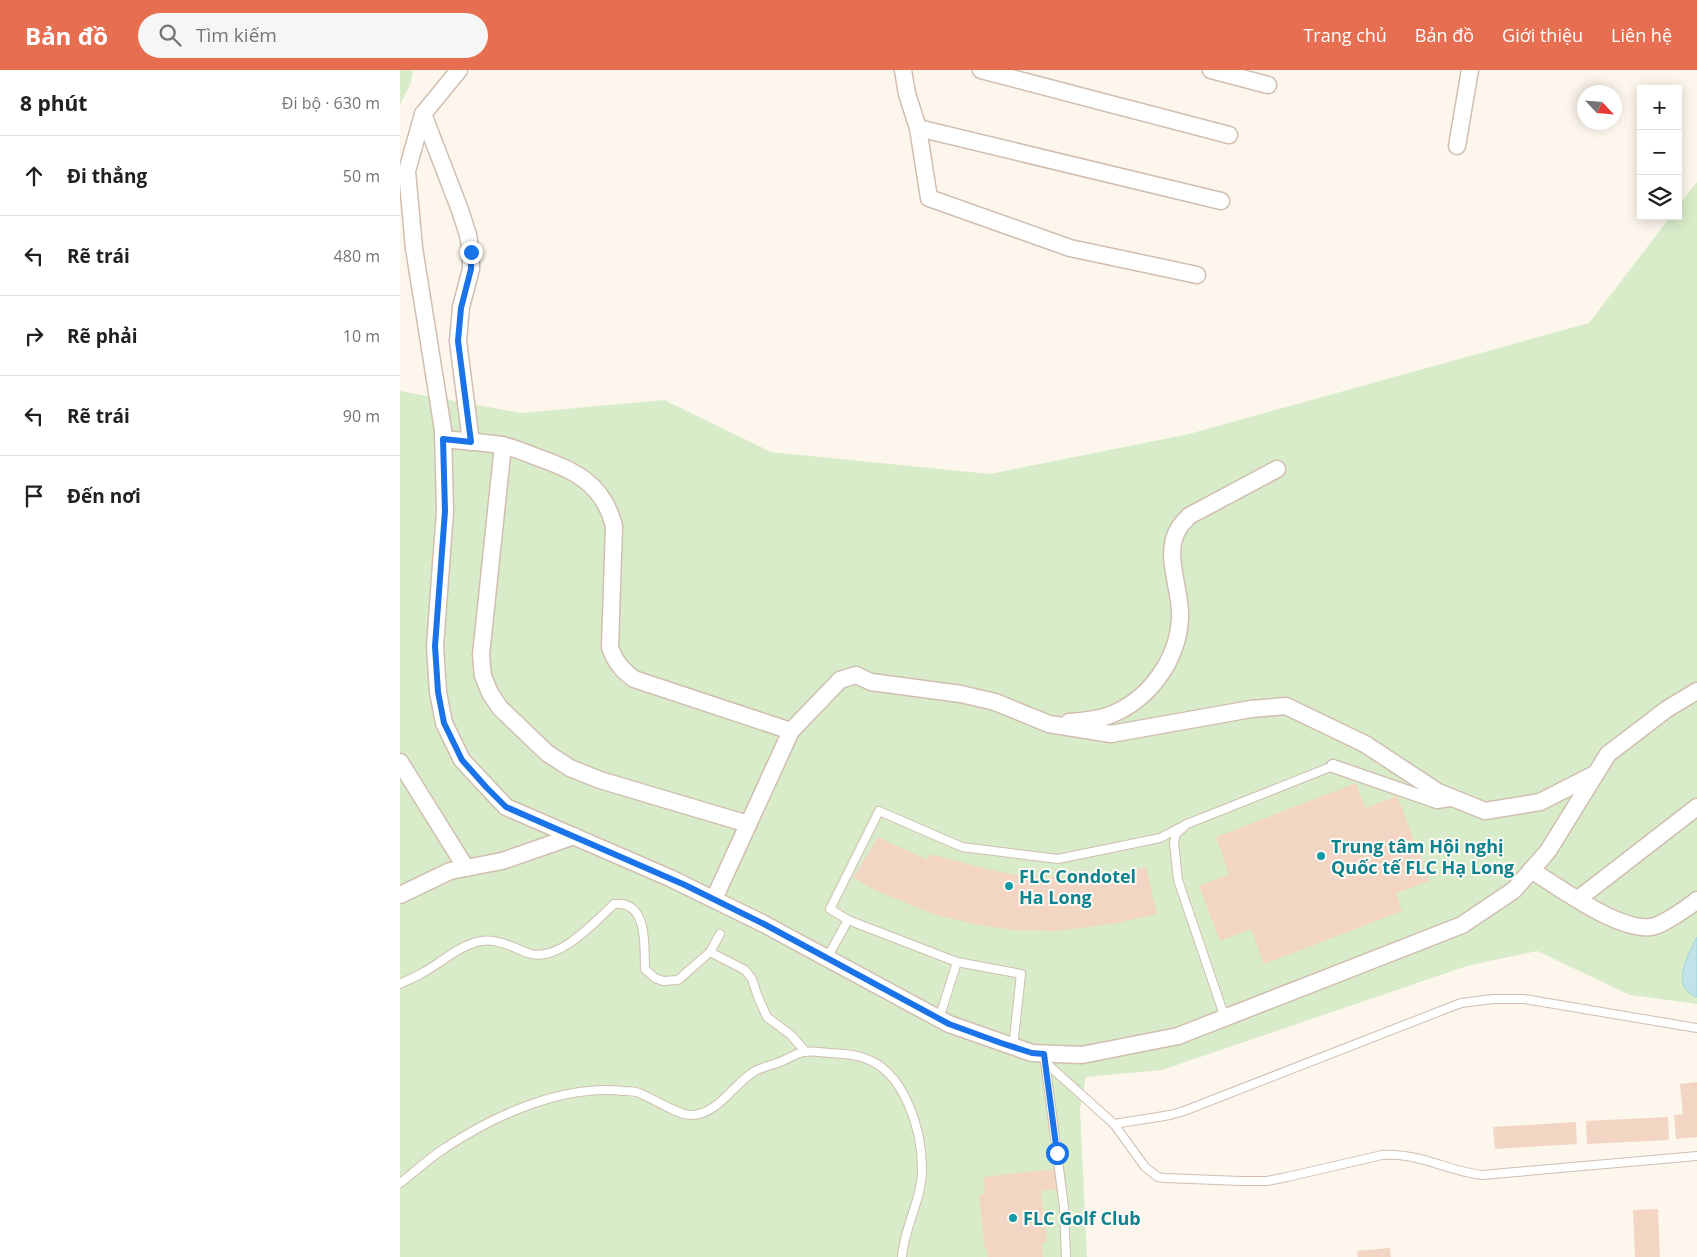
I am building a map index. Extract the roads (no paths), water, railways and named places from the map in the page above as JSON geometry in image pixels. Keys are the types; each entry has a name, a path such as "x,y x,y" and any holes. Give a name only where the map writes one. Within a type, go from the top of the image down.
{"street":[{"path":"460,70 423,114 407,171 414,248 443,439 445,511 435,646 438,692 444,723 462,760 506,807 670,878 827,958 940,1019 990,1040 1044,1058 1082,1056 1178,1036 1462,925 1514,890 1548,851 1608,754 1667,709 1697,691"},
{"path":"903,70 907,94 918,128 930,198 1070,248 1197,276"},
{"path":"981,70 1229,135"},
{"path":"1211,70 1268,85"},
{"path":"1458,146 1470,70"},
{"path":"423,114 460,210 471,252 471,269 461,308 458,341 471,442"},
{"path":"918,128 1222,201"},
{"path":"443,439 502,445 572,471 589,482 602,497 610,510 614,526 610,647 615,660 624,671 634,679 791,731"},
{"path":"502,445 481,655 483,676 490,693 500,708 547,754 570,768 600,780 748,824"},
{"path":"1049,724 1089,720 1110,715 1130,705 1151,687 1168,664 1178,640 1181,617 1173,554 1174,541 1179,527 1189,516 1276,469"},
{"path":"714,900 791,731 840,680 856,675 871,682 961,694 995,702 1049,724 1111,734 1251,709 1286,706 1365,744 1438,792 1485,811 1540,802 1595,774"},
{"path":"400,762 466,868"},
{"path":"1333,766 1437,802 1456,799"},
{"path":"1578,899 1697,807"},
{"path":"400,894 450,871 502,861 574,836"},
{"path":"1531,870 1594,909 1630,926 1652,927 1697,900"}],"lane":[{"path":"1013,1047 1020,974 957,962 848,920 830,909 879,811 962,847 1058,859 1160,838 1187,824 1333,766"},
{"path":"1187,824 1176,834 1174,843 1178,880 1225,1018"},
{"path":"400,984 424,972 466,946 480,941 490,940 530,954 546,955 575,938 614,904 621,903 640,916 644,969 655,978 664,981 678,980 710,952 720,934"},
{"path":"827,958 848,920"},
{"path":"710,952 745,970 752,978 767,1017 790,1035 805,1052"},
{"path":"940,1019 957,962"},
{"path":"1114,1124 1184,1111 1461,1003 1493,999 1524,999 1697,1028"},
{"path":"400,1183 444,1148 509,1111 579,1090 608,1089 638,1092 675,1110 691,1115 708,1110 723,1101 739,1082 756,1070 805,1052 837,1053 865,1058 882,1068 896,1083 912,1112 922,1170 915,1208 902,1248 902,1257"},
{"path":"1044,1058 1114,1124 1145,1167 1158,1176 1165,1178 1240,1182 1266,1181 1382,1155 1396,1154 1411,1156 1460,1171 1482,1174 1697,1156"},
{"path":"1044,1058 1064,1207 1066,1257"}],"water":[{"path":"1697,937 1697,997 1684,986 1682,978 1686,961"}],"place":[{"name":"Trung tâm Hội nghị Quốc tế FLC Hạ Long","path":"1321,856"},
{"name":"FLC Condotel Ha Long","path":"1009,886"},
{"name":"FLC Golf Club","path":"1013,1218"}]}
